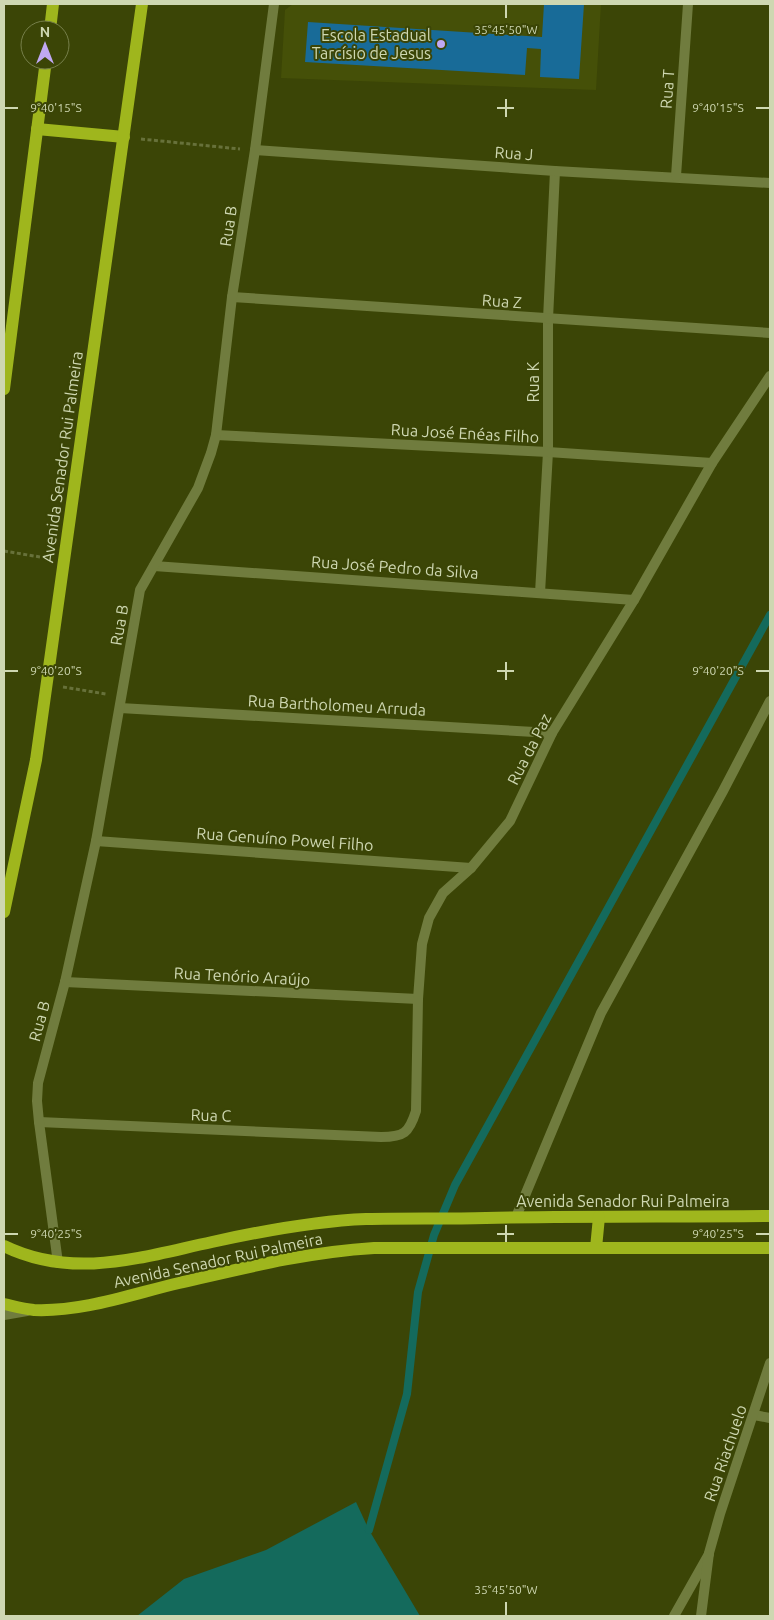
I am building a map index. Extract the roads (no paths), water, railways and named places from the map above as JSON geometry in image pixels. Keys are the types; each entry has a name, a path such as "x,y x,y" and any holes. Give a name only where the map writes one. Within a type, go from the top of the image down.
{"main road":[{"path":"51,20 53,4"},
{"name":"Avenida Senador Rui Palmeira","path":"4,912 36,760 142,4"},
{"path":"4,388 45,70"},
{"path":"37,128 124,137"},
{"name":"Avenida Senador Rui Palmeira","path":"4,1246 23,1256 58,1263 97,1264 135,1260 212,1242 295,1226 364,1219 770,1216"},
{"path":"596,1248 599,1217"},
{"name":"Avenida Senador Rui Palmeira","path":"4,1304 32,1310 65,1309 96,1304 288,1258 337,1250 374,1248 770,1248"}],"street":[{"name":"Rua B","path":"58,1263 39,1122 38,1083 65,982 96,841 140,590 198,488 216,435 232,297 255,150 274,4"},
{"name":"Rua T","path":"676,176 688,4"},
{"name":"Rua J","path":"255,150 556,171 676,176 770,183"},
{"name":"Rua K","path":"540,592 548,452 548,319 556,171"},
{"name":"Rua Z","path":"232,297 770,334"},
{"name":"Rua da Paz","path":"381,1137 396,1137 405,1133 411,1126 416,1111 418,999 422,944 429,918 443,893 471,868 510,821 552,733 634,600 712,463 770,376"},
{"name":"Rua José Enéas Filho","path":"216,435 548,452 712,463"},
{"name":"Rua José Pedro da Silva","path":"154,566 634,600"},
{"path":"516,1217 601,1013 723,791 770,701"},
{"name":"Rua Bartholomeu Arruda","path":"120,708 552,733"},
{"name":"Rua Genuíno Powel Filho","path":"96,841 471,868"},
{"name":"Rua Tenório Araújo","path":"65,982 418,999"},
{"name":"Rua C","path":"39,1122 381,1137"},
{"path":"4,1315 32,1310"},
{"name":"Rua Riachuelo","path":"701,1616 710,1553 720,1514 770,1363"},
{"path":"754,1415 770,1418"},
{"name":"Rua Riachuelo","path":"674,1616 710,1553"}],"water":[{"path":"356,1502 369,1530 420,1616 137,1616 184,1579 266,1550"}],"waterway":[{"path":"369,1530 407,1394 418,1292 434,1235 455,1185 770,615"}],"place":[{"name":"Escola Estadual Tarcísio de Jesus","path":"441,44"}]}
